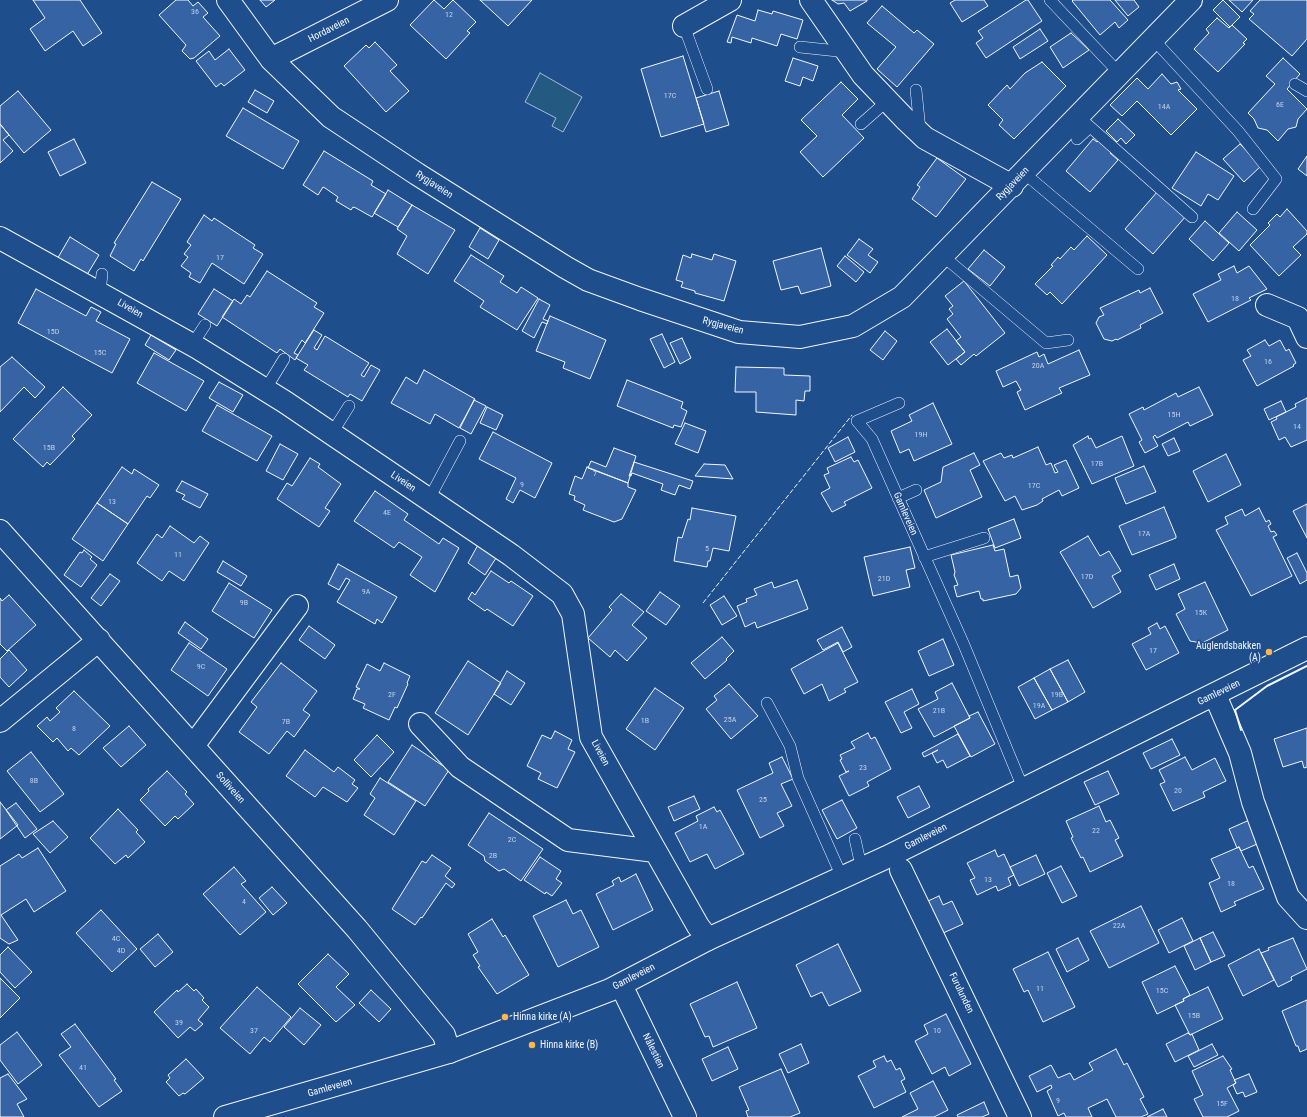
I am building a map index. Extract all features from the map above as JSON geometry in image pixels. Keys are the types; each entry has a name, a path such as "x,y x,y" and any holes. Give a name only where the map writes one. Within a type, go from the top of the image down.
{"street":[{"name":"Rygjaveien","path":"228,0 271,59 331,117 502,228 588,280 667,309 739,332 800,337 853,326 902,298 1018,180 1085,122 1120,74 1191,0"},
{"name":"Hordaveien","path":"271,59 387,0"},
{"path":"684,26 730,0"},
{"path":"821,6 863,75 920,133 959,158 1018,180"},
{"name":"Liveien","path":"0,238 101,283 192,345 332,433 512,555 562,594 573,614 591,737 698,926 708,939"},
{"path":"1267,305 1301,312 1298,318 1307,337"},
{"name":"Solliveien","path":"3,541 99,640 357,929 444,1035 449,1052"},
{"path":"193,746 297,606"},
{"path":"0,721 99,640"},
{"name":"Gamleveien","path":"225,1117 449,1052 621,985 708,939 864,868 1307,648"},
{"path":"1215,695 1240,753 1253,800 1288,898 1307,918"},
{"path":"420,724 460,767 568,840 655,851"},
{"name":"Furulunden","path":"901,870 1020,1117"},
{"name":"Nålestien","path":"621,985 686,1117"}],"lane":[{"path":"1050,0 1120,74"},
{"path":"684,26 707,89"},
{"path":"1154,40 1238,131 1276,179 1253,209"},
{"path":"800,47 848,52"},
{"path":"916,90 920,133"},
{"path":"861,124 887,100"},
{"path":"1077,139 1085,122 1192,217"},
{"path":"1018,180 1138,270"},
{"path":"943,256 1046,343 1068,340"},
{"path":"192,345 205,325"},
{"path":"265,390 284,359"},
{"name":"Gamleveien","path":"899,403 857,421 872,439 1023,788"},
{"path":"332,433 349,406"},
{"path":"429,499 460,441"},
{"path":"898,498 916,490"},
{"path":"924,557 984,538"},
{"path":"767,703 790,746 798,778 842,877"},
{"path":"855,839 859,856 864,868"}],"shaded area":[{"path":"540,73 582,97 563,132 552,126 556,118 525,102"}],"building":[{"path":"33,0 80,0 102,33 83,46 73,31 45,51 30,29 45,18"},
{"path":"176,0 188,0 193,6 198,2 208,13 203,17 220,36 194,58 190,59 182,51 186,45 159,15"},
{"path":"260,0 275,0 266,7"},
{"path":"434,0 444,9 453,0 476,22 467,31 470,33 446,59 410,25"},
{"path":"480,0 532,0 508,26"},
{"path":"832,0 867,1 850,11 844,3 838,4"},
{"path":"955,0 984,0 988,6 962,22 950,3"},
{"path":"1028,0 1042,21 986,58 976,43 983,38 978,31"},
{"path":"1110,0 1128,20 1119,28 1115,22 1100,35 1072,1"},
{"path":"1115,0 1134,0 1139,7 1128,16"},
{"path":"1223,0 1240,17 1230,27 1213,10"},
{"path":"1229,0 1253,0 1242,12"},
{"path":"1260,0 1307,0 1307,39 1292,56 1249,19 1254,14 1250,11"},
{"path":"882,6 914,33 917,30 934,44 897,87 877,69 896,47 867,23"},
{"path":"758,10 772,14 773,11 803,20 797,39 781,34 777,46 752,38 751,43 732,37 731,43 727,42 737,15 755,21"},
{"path":"1217,18 1229,28 1232,25 1247,39 1243,43 1245,44 1218,72 1194,49 1209,33 1206,29"},
{"path":"1040,29 1048,41 1020,59 1013,47"},
{"path":"1071,33 1089,50 1063,68 1050,47"},
{"path":"375,42 397,65 390,71 409,91 386,112 344,66 366,45 369,48"},
{"path":"229,49 245,70 224,86 221,83 216,87 196,61 209,51 215,60"},
{"path":"683,56 704,124 661,137 641,69"},
{"path":"793,58 818,66 813,81 803,77 800,86 785,81"},
{"path":"1283,58 1300,74 1287,89 1307,109 1298,119 1296,127 1288,129 1278,141 1267,130 1258,128 1254,119 1248,113 1275,84 1266,76"},
{"path":"1042,62 1066,86 1014,139 999,125 1003,120 988,105 1007,85 1010,89 1025,73"},
{"path":"1162,74 1171,84 1177,82 1181,89 1178,90 1197,109 1171,135 1137,101 1122,116 1110,105 1137,78 1148,89"},
{"path":"841,82 858,99 842,115 864,138 823,177 800,152 817,136 801,120"},
{"path":"255,90 274,101 267,113 248,102"},
{"path":"18,91 51,130 24,153 0,124 0,106"},
{"path":"719,91 729,125 706,132 696,98"},
{"path":"243,108 299,141 283,169 226,136"},
{"path":"1118,119 1135,135 1126,144 1121,138 1117,142 1106,131"},
{"path":"0,124 9,135 3,140 13,151 0,163"},
{"path":"74,139 86,163 60,176 48,152"},
{"path":"1093,139 1097,142 1100,139 1113,150 1110,153 1118,160 1090,192 1066,171"},
{"path":"1240,144 1261,166 1244,182 1223,159"},
{"path":"324,151 373,181 371,185 386,194 372,217 353,207 351,210 336,201 338,197 323,187 318,195 303,185"},
{"path":"1196,152 1234,176 1218,200 1208,194 1201,206 1172,188"},
{"path":"1307,156 1307,176 1298,169"},
{"path":"937,158 966,179 936,217 912,199 920,187 917,185"},
{"path":"152,182 181,199 143,261 141,259 134,271 110,256 116,244 114,243"},
{"path":"388,190 412,205 398,227 374,213"},
{"path":"1158,191 1186,216 1153,254 1125,229"},
{"path":"412,205 455,230 428,274 397,254 407,236 397,229"},
{"path":"1287,209 1307,231 1307,234 1293,247 1301,255 1279,276 1250,245 1270,225 1268,223 1277,214 1280,217"},
{"path":"1237,212 1257,230 1239,251 1219,233"},
{"path":"204,215 212,221 214,218 255,245 253,248 263,254 244,284 212,263 200,283 189,277 191,273 181,266 188,257 184,254 191,245 187,242"},
{"path":"1205,221 1229,243 1213,261 1189,239"},
{"path":"480,228 499,240 488,259 469,247"},
{"path":"1087,236 1107,255 1062,304 1050,292 1047,295 1035,284 1053,266 1051,265 1058,257 1060,259 1071,247 1074,250"},
{"path":"70,237 99,255 85,278 56,261"},
{"path":"859,239 873,249 868,255 878,262 870,273 847,255"},
{"path":"821,248 831,286 801,294 798,286 781,290 773,261"},
{"path":"984,250 1005,267 990,286 968,269"},
{"path":"692,254 712,260 714,254 736,261 724,301 695,293 695,291 681,287 683,282 676,280 683,255 691,258"},
{"path":"471,255 504,276 500,282 517,293 521,287 538,298 517,330 480,307 484,301 454,281"},
{"path":"845,256 864,272 856,282 837,266"},
{"path":"1234,266 1237,273 1249,266 1267,289 1249,298 1251,300 1208,322 1193,294 1221,280 1218,274"},
{"path":"267,271 317,303 314,307 324,313 305,343 302,340 294,353 298,355 295,360 280,349 277,353 222,317 234,299 241,304 247,295 250,297"},
{"path":"964,281 1005,333 976,356 974,354 961,365 956,359 965,352 956,341 961,337 947,319 953,314 949,309 953,306 945,296"},
{"path":"1150,288 1163,313 1140,325 1141,328 1117,340 1112,341 1104,339 1096,323 1099,317 1104,315 1100,308 1139,290 1140,293"},
{"path":"36,289 86,316 91,307 101,312 96,321 130,339 112,373 18,323"},
{"path":"214,289 233,301 217,326 198,314"},
{"path":"539,299 550,305 543,319 548,321 547,324 542,322 534,338 522,331"},
{"path":"550,316 606,340 590,379 563,368 565,362 536,351"},
{"path":"947,329 965,352 948,365 930,342"},
{"path":"314,330 322,335 314,348 317,350 325,336 369,363 361,375 364,377 371,365 380,370 362,401 350,394 348,397 304,370 308,365 296,358"},
{"path":"885,331 897,341 883,360 870,350"},
{"path":"662,334 675,362 664,368 650,339"},
{"path":"151,335 176,350 169,360 145,345"},
{"path":"682,338 691,358 680,364 670,343"},
{"path":"1265,340 1269,346 1280,340 1286,351 1289,349 1296,363 1293,365 1294,366 1257,386 1243,360 1251,356 1247,350"},
{"path":"1079,350 1090,375 1059,388 1062,393 1025,410 1017,392 1021,390 1016,381 1003,387 996,371 1037,352 1039,357 1044,354 1048,364"},
{"path":"154,353 204,381 186,411 137,383"},
{"path":"12,357 45,387 35,398 24,387 0,412 0,367"},
{"path":"736,367 784,368 784,375 810,376 810,391 805,391 804,401 796,400 796,415 756,412 756,392 735,392"},
{"path":"424,370 475,399 459,428 435,414 430,424 391,403 406,377 417,384"},
{"path":"627,380 683,402 681,408 687,411 681,427 674,425 673,428 617,406"},
{"path":"219,382 243,395 233,412 209,398"},
{"path":"63,387 92,415 72,436 75,439 50,465 47,462 43,467 13,439"},
{"path":"1199,387 1213,415 1190,426 1188,422 1157,438 1155,435 1153,437 1158,446 1145,453 1139,442 1142,440 1129,414 1143,407 1144,410 1176,393 1178,397"},
{"path":"1307,398 1307,440 1291,447 1285,437 1279,440 1271,422 1277,419 1276,417 1296,407 1295,404"},
{"path":"474,400 486,406 471,434 460,428"},
{"path":"1281,401 1286,412 1269,420 1264,409"},
{"path":"933,403 952,444 914,461 909,449 900,453 891,431 912,421 909,415"},
{"path":"217,405 272,436 257,461 202,431"},
{"path":"487,407 503,415 496,430 480,423"},
{"path":"685,423 706,431 698,453 675,444"},
{"path":"493,432 552,463 535,498 520,490 513,503 506,499 516,478 479,459"},
{"path":"1088,436 1089,439 1091,438 1096,448 1122,436 1134,466 1092,484 1073,445"},
{"path":"848,437 855,452 835,462 828,448"},
{"path":"1174,438 1180,451 1168,456 1162,444"},
{"path":"280,444 298,454 283,480 266,471"},
{"path":"1038,447 1046,465 1051,463 1055,473 1058,472 1054,465 1066,460 1079,488 1062,496 1059,490 1042,499 1043,501 1037,505 1022,510 1015,496 1005,501 983,461 1001,453 1004,458 1012,455 1013,458"},
{"path":"614,448 636,456 628,483 588,468 591,461 606,467"},
{"path":"974,453 980,465 970,470 982,497 936,518 924,490 941,482 943,467"},
{"path":"1226,454 1241,485 1208,502 1193,471"},
{"path":"851,457 854,462 858,460 872,488 844,502 846,505 832,512 821,493 830,488 824,475 829,473 827,468"},
{"path":"310,458 320,464 318,467 341,484 325,508 330,511 319,527 277,499 287,483 292,486"},
{"path":"634,462 693,481 690,489 679,485 675,495 661,490 663,484 632,473 631,476 629,476"},
{"path":"704,464 725,465 733,479 695,476"},
{"path":"1144,466 1156,492 1126,504 1115,478"},
{"path":"122,467 132,474 134,469 159,485 150,498 147,496 128,524 97,503"},
{"path":"587,467 628,483 628,487 636,490 622,519 614,522 583,510 585,505 574,500 575,496 569,494 575,476 582,479"},
{"path":"182,481 208,494 200,508 182,499 185,495 176,491"},
{"path":"375,491 408,514 404,520 439,544 443,538 459,548 435,592 410,575 422,557 399,542 394,548 354,521"},
{"path":"97,503 128,524 103,561 72,539"},
{"path":"1307,504 1307,538 1293,511"},
{"path":"1164,507 1176,538 1132,555 1119,526"},
{"path":"692,508 736,516 729,551 713,548 707,567 674,561 678,537 682,538 688,519 690,520"},
{"path":"1259,508 1266,522 1269,520 1271,524 1268,526 1271,532 1274,531 1277,535 1273,537 1292,576 1251,596 1216,530 1228,524 1225,517 1242,509 1245,516"},
{"path":"1014,519 1021,538 995,548 988,529"},
{"path":"170,526 194,543 200,536 209,543 184,581 169,571 162,581 137,563 157,534 162,538"},
{"path":"1088,536 1100,556 1109,551 1121,571 1112,576 1121,592 1093,608 1060,552"},
{"path":"479,543 498,555 485,575 468,563"},
{"path":"993,545 995,551 1004,549 1010,577 1018,575 1021,588 1016,594 983,601 979,591 957,597 954,586 958,585 954,575 955,572 951,555"},
{"path":"910,547 915,568 906,570 910,587 873,596 864,557"},
{"path":"84,550 92,557 90,559 97,565 81,587 64,575 80,552 82,553"},
{"path":"1297,553 1307,573 1307,580 1300,584 1287,558"},
{"path":"223,561 247,576 241,586 217,572"},
{"path":"338,564 397,597 382,623 377,619 375,624 337,602 350,580 346,578 339,590 328,584"},
{"path":"1174,564 1180,579 1156,590 1149,575"},
{"path":"491,571 509,583 511,581 533,596 513,626 487,609 485,611 468,599 472,592 475,595"},
{"path":"110,574 120,581 101,606 91,598"},
{"path":"797,580 808,609 757,628 755,622 745,627 737,606 747,602 746,599 757,595 754,589 772,582 774,588"},
{"path":"1205,582 1228,630 1202,643 1190,641 1176,614 1185,609 1178,594"},
{"path":"229,583 272,610 254,638 212,611"},
{"path":"660,592 680,606 666,625 646,611"},
{"path":"621,594 644,612 632,625 647,638 627,661 615,650 610,657 588,638 612,610 609,607"},
{"path":"9,595 36,625 7,651 0,644 0,598 2,601"},
{"path":"724,596 737,616 722,625 710,605"},
{"path":"185,622 208,639 201,649 178,633"},
{"path":"1157,623 1160,629 1165,626 1179,653 1146,670 1132,644 1151,634 1148,628"},
{"path":"309,626 335,645 325,659 299,640"},
{"path":"842,627 852,647 843,652 838,642 823,650 817,640"},
{"path":"722,637 734,651 726,659 727,660 705,679 691,663"},
{"path":"943,639 954,665 929,676 918,651"},
{"path":"189,643 227,669 208,696 171,670"},
{"path":"838,643 858,682 844,689 846,692 829,701 822,684 804,694 791,669"},
{"path":"9,650 27,670 9,687 0,677 0,659"},
{"path":"1068,660 1085,692 1068,702 1050,669"},
{"path":"468,661 501,683 468,735 435,713"},
{"path":"281,663 317,691 303,710 310,715 294,737 287,731 269,754 239,732 257,707 251,702"},
{"path":"384,663 410,676 397,708 395,707 389,720 363,708 365,704 353,699 357,689 360,689 356,687 367,664 380,671"},
{"path":"1050,669 1068,702 1052,710 1034,678"},
{"path":"507,671 525,683 511,705 494,694"},
{"path":"1034,678 1052,710 1035,719 1018,687"},
{"path":"952,683 970,718 934,737 918,709 938,699 935,692"},
{"path":"729,684 758,716 731,739 706,709 717,700 714,696"},
{"path":"655,688 684,708 655,750 626,729"},
{"path":"912,689 919,704 904,712 912,728 901,733 885,702"},
{"path":"74,691 110,726 79,755 71,748 68,751 57,738 53,742 37,726 47,717 50,721 60,712 56,708"},
{"path":"978,712 995,744 971,757 954,726"},
{"path":"129,726 146,745 121,767 103,748"},
{"path":"1307,728 1307,767 1304,768 1302,761 1283,767 1274,739"},
{"path":"555,731 572,740 568,749 575,752 557,788 538,779 541,773 527,766 542,735 551,739"},
{"path":"868,733 871,739 875,737 891,769 867,782 869,786 849,796 839,776 849,771 846,772 840,760 842,759 840,755 855,748 851,742"},
{"path":"958,734 970,756 947,768 943,760 937,763 932,753 924,757 922,753"},
{"path":"377,735 394,752 371,777 354,760"},
{"path":"1172,739 1180,755 1151,769 1143,753"},
{"path":"412,745 449,770 425,806 388,782"},
{"path":"305,750 334,772 338,767 355,780 352,784 358,788 347,802 323,787 315,797 286,776"},
{"path":"31,752 64,794 40,812 7,771"},
{"path":"782,757 793,779 781,784 792,806 777,813 784,826 760,838 737,790 773,773 769,763"},
{"path":"1185,757 1192,770 1215,758 1226,781 1203,792 1205,797 1173,811 1160,784 1165,782 1159,770"},
{"path":"167,771 187,792 185,794 194,804 178,819 175,816 165,826 140,800 149,791 148,789"},
{"path":"1108,771 1119,794 1095,805 1084,782"},
{"path":"380,778 416,801 394,835 364,815 375,798 370,794"},
{"path":"919,786 930,807 908,818 897,797"},
{"path":"694,796 700,809 674,821 668,807"},
{"path":"842,800 857,828 837,839 822,810"},
{"path":"0,802 18,825 0,839"},
{"path":"16,803 37,829 25,838 6,810"},
{"path":"1099,806 1106,822 1110,820 1119,838 1115,840 1123,856 1090,872 1083,857 1081,858 1071,838 1073,837 1066,821"},
{"path":"714,807 717,812 720,810 744,854 715,869 707,854 690,862 675,833 698,821 696,816"},
{"path":"118,809 138,830 136,832 145,842 128,858 126,855 115,864 90,838"},
{"path":"489,813 543,849 521,881 504,869 499,871 485,861 484,856 468,845"},
{"path":"1254,818 1264,841 1241,851 1239,847 1237,848 1229,829"},
{"path":"53,821 68,837 50,853 33,834"},
{"path":"1239,847 1249,868 1253,866 1264,889 1234,902 1236,905 1221,912 1209,883 1220,878 1211,859"},
{"path":"38,848 66,891 34,912 26,899 1,915 18,940 9,944 0,938 0,866 19,854 22,858"},
{"path":"995,850 998,857 1004,854 1014,875 1008,878 1011,885 998,891 996,886 977,895 970,880 975,878 967,863"},
{"path":"432,855 451,868 445,876 455,884 452,888 446,883 422,918 421,917 415,925 392,909 422,861 426,863"},
{"path":"1036,855 1045,874 1019,886 1010,867"},
{"path":"540,857 561,871 556,879 562,883 552,896 546,892 545,894 524,880"},
{"path":"1061,866 1077,896 1062,903 1047,873"},
{"path":"234,867 246,881 241,884 266,912 240,935 203,894"},
{"path":"636,874 653,910 613,930 596,894 614,885 612,881 619,877 621,882"},
{"path":"272,887 287,903 273,915 259,898"},
{"path":"939,896 943,905 952,901 963,924 941,934 928,901"},
{"path":"566,900 573,914 581,910 599,947 558,967 533,916"},
{"path":"1141,906 1159,943 1109,968 1090,931"},
{"path":"101,910 137,949 112,972 76,933"},
{"path":"1182,918 1193,941 1169,953 1158,930"},
{"path":"492,919 503,937 505,935 529,975 497,994 478,967 480,966 473,955 478,952 468,934"},
{"path":"1213,932 1225,956 1211,962 1200,938"},
{"path":"158,934 173,952 155,967 140,949"},
{"path":"1078,938 1089,960 1067,972 1056,949"},
{"path":"1200,938 1211,962 1195,970 1184,946"},
{"path":"1293,938 1307,969 1291,977 1292,980 1278,987 1261,953 1269,950 1268,948"},
{"path":"838,944 861,991 829,1006 822,992 811,997 796,965"},
{"path":"8,947 32,972 15,988 0,972 0,955"},
{"path":"1259,949 1274,980 1243,996 1228,965"},
{"path":"1048,952 1075,1007 1043,1022 1028,990 1024,992 1013,969"},
{"path":"328,954 349,974 336,987 355,1005 336,1022 298,984"},
{"path":"1175,966 1190,995 1183,999 1184,1001 1157,1014 1142,982"},
{"path":"0,978 20,998 0,1018"},
{"path":"737,982 757,1028 713,1047 709,1036 705,1037 690,1004"},
{"path":"187,984 194,991 196,989 204,998 202,1000 209,1007 198,1020 203,1024 195,1031 190,1027 178,1038 154,1012 177,990 178,992"},
{"path":"257,987 291,1017 270,1042 264,1037 250,1054 220,1028"},
{"path":"1208,987 1223,1019 1190,1035 1175,1005 1184,1001 1183,999"},
{"path":"371,990 391,1009 379,1022 359,1003"},
{"path":"1307,1000 1307,1049 1300,1052 1298,1046 1296,1046 1282,1011"},
{"path":"300,1008 321,1025 304,1045 284,1027"},
{"path":"946,1014 971,1064 949,1076 945,1067 932,1074 915,1041 928,1034 924,1025"},
{"path":"75,1024 116,1079 114,1080 122,1091 99,1107 59,1055 71,1047 61,1034"},
{"path":"17,1032 42,1065 18,1084 0,1060 0,1045"},
{"path":"1188,1033 1190,1035 1192,1034 1199,1050 1175,1062 1166,1044"},
{"path":"801,1044 809,1063 788,1073 779,1054"},
{"path":"1212,1044 1218,1055 1194,1067 1188,1056"},
{"path":"728,1047 738,1069 712,1081 702,1059"},
{"path":"1116,1049 1124,1065 1127,1063 1144,1097 1140,1099 1148,1114 1141,1117 1116,1117 1107,1099 1088,1108 1092,1117 1066,1117 1064,1113 1058,1116 1047,1091 1052,1088 1051,1085 1037,1092 1029,1076 1051,1065 1058,1078 1070,1073 1074,1080 1093,1070 1089,1063"},
{"path":"884,1056 887,1062 891,1060 896,1070 900,1068 905,1079 901,1081 906,1092 874,1108 858,1076 876,1067 873,1061"},
{"path":"1223,1056 1232,1069 1230,1070 1236,1083 1227,1088 1239,1111 1227,1117 1203,1117 1194,1099 1203,1095 1192,1071"},
{"path":"186,1059 204,1078 185,1094 183,1093 179,1096 166,1082 170,1078 168,1075"},
{"path":"781,1069 800,1113 790,1117 748,1117 746,1111 749,1110 739,1087"},
{"path":"8,1074 27,1099 17,1104 24,1117 0,1117 0,1078"},
{"path":"1249,1074 1257,1092 1245,1097 1243,1092 1237,1094 1233,1085 1236,1083 1234,1080"},
{"path":"933,1081 948,1110 934,1117 902,1117 918,1109 910,1093"},
{"path":"984,1102 989,1114 982,1117 958,1117 957,1115"},
{"path":"1163,1109 1167,1117 1147,1117"}],"fence":[{"path":"703,603 852,415"}],"wall":[{"path":"1241,730 1235,710 1267,686 1307,666"}],"place":[{"name":"Auglendsbakken (A)","path":"1269,652"},
{"name":"Hinna kirke (A)","path":"505,1017"},
{"name":"Hinna kirke (B)","path":"532,1045"}]}
